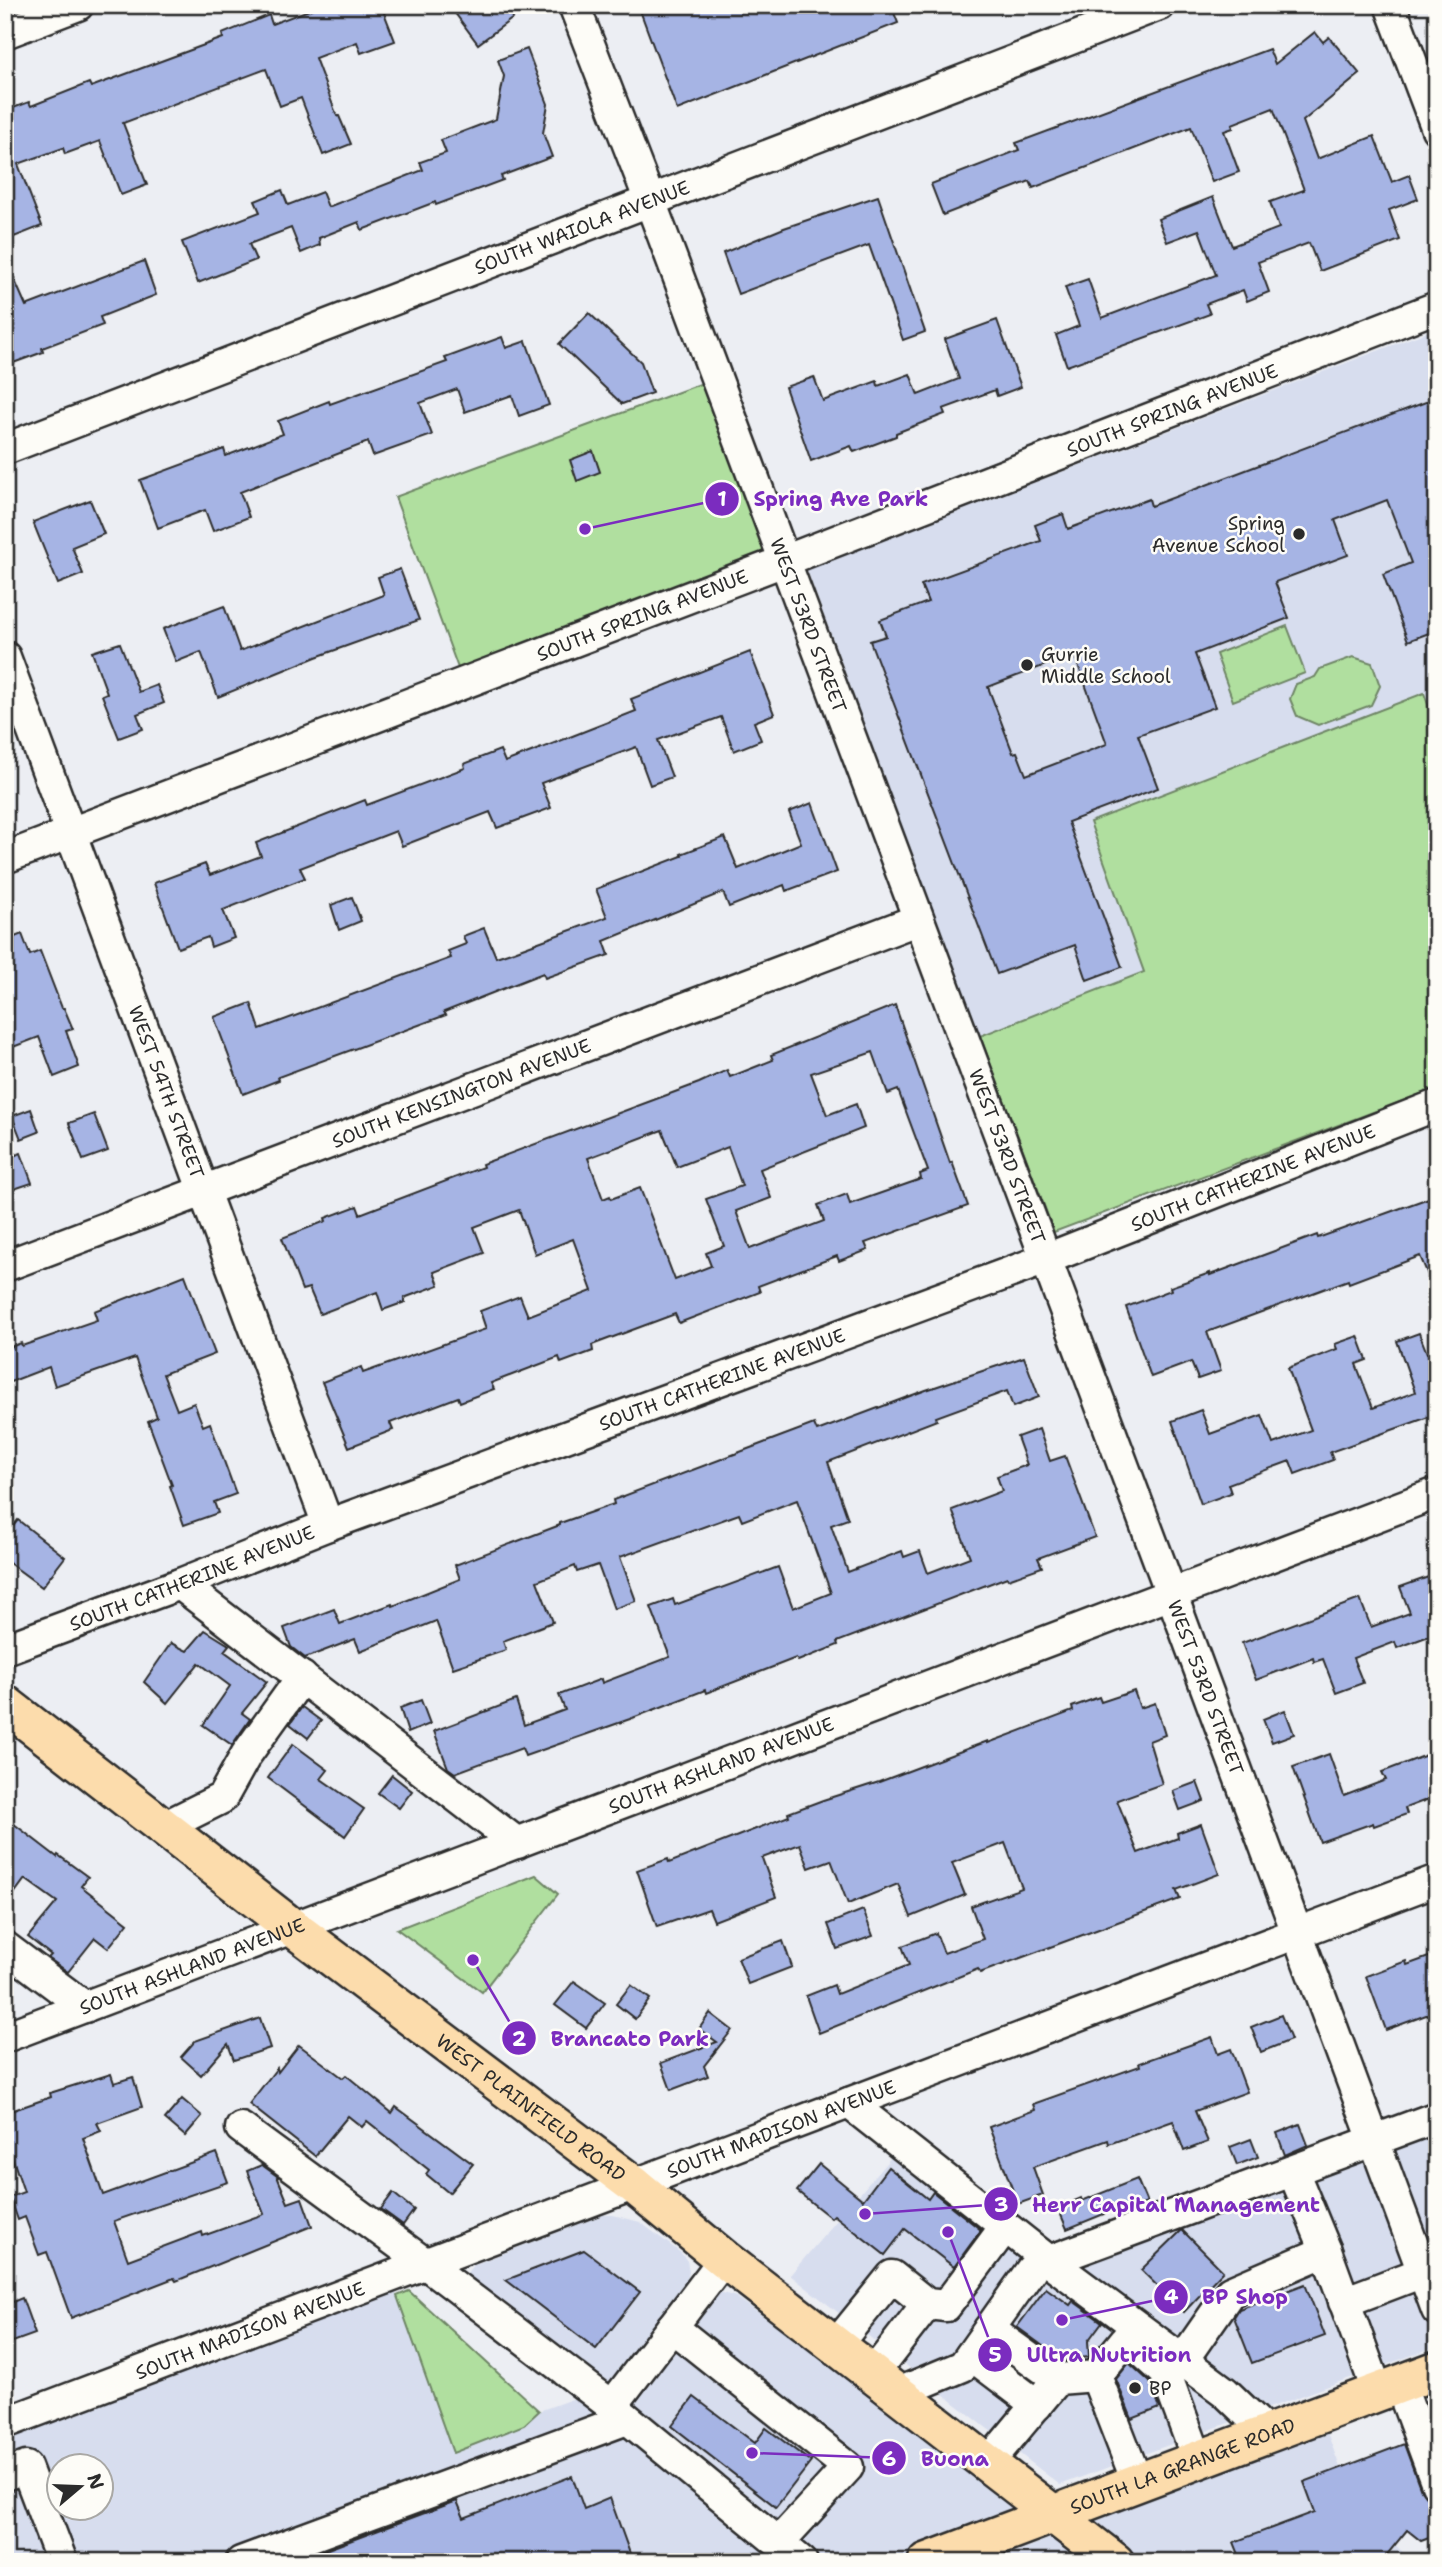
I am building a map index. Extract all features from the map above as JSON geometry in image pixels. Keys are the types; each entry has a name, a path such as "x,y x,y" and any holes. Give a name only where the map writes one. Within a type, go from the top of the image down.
{"main road":[{"name":"WEST PLAINFIELD ROAD","path":"5,1704 293,1928 634,2185 724,2259 1115,2562"},
{"name":"SOUTH LA GRANGE ROAD","path":"927,2562 1437,2370"}],"street":[{"path":"5,33 78,5"},
{"name":"WEST 53RD STREET","path":"574,5 650,201 1437,2310"},
{"name":"SOUTH WAIOLA AVENUE","path":"5,449 1159,5"},
{"path":"1390,5 1437,129"},
{"name":"SOUTH SPRING AVENUE","path":"5,858 784,561 1437,307"},
{"name":"WEST 54TH STREET","path":"5,657 328,1525"},
{"name":"SOUTH KENSINGTON AVENUE","path":"5,1266 917,920"},
{"name":"SOUTH CATHERINE AVENUE","path":"5,1649 328,1525 1046,1259 1437,1105"},
{"name":"SOUTH ASHLAND AVENUE","path":"5,2037 1437,1493"},
{"path":"180,1584 517,1843"},
{"path":"164,1827 222,1798 247,1755 302,1677"},
{"name":"SOUTH MADISON AVENUE","path":"5,2423 1437,1880"},
{"path":"5,1947 85,2007"},
{"path":"849,2103 1006,2227 1040,2265 1225,2392 1269,2434"},
{"path":"885,2383 962,2366 1040,2265 1437,2117"},
{"path":"241,2128 426,2264 620,2413 788,2555 848,2467 672,2327"},
{"path":"1293,2171 1344,2302 1437,2484"},
{"path":"836,2345 891,2276 927,2304 946,2306 1006,2227"},
{"path":"1182,2361 1230,2292 1326,2251"},
{"path":"241,2562 289,2554 620,2413 672,2327 724,2259"},
{"path":"1344,2302 1423,2272"},
{"path":"885,2383 927,2304"},
{"path":"989,2329 1059,2379 1096,2376 1127,2338 1165,2372 1198,2461"},
{"path":"971,2355 1037,2405"},
{"path":"1096,2376 1139,2484"},
{"path":"988,2463 1059,2379"},
{"path":"5,2475 26,2467 62,2562"}],"shaded area":[{"name":"Gurrie Middle School","path":"1437,328 1437,711 1431,713 1423,693 1090,822 1145,972 980,1036 807,570"},
{"path":"1437,2108 1437,2346 1060,2485 790,2275 911,2134 1055,2246"},
{"path":"603,2215 640,2222 681,2253 687,2261 689,2271 687,2281 638,2346 658,2359 711,2297 719,2292 736,2297 1040,2512 905,2562 5,2562 5,2431 392,2282 453,2453 524,2425 539,2411 605,2387 469,2280 467,2273 473,2265"},
{"path":"1322,2419 1356,2510 1414,2562 1131,2562 1070,2515"},
{"path":"1054,2537 1085,2562 989,2562"}],"green space":[{"path":"708,381 776,560 462,679 395,497"},
{"path":"1287,626 1305,673 1233,701 1216,654"},
{"path":"1353,657 1372,663 1380,686 1371,705 1318,725 1297,716 1290,699 1296,684 1315,677 1320,669"},
{"path":"1424,693 1431,713 1437,711 1437,1088 1054,1232 980,1036 1144,972 1090,822"},
{"path":"536,1875 558,1894 482,1992 397,1929"},
{"path":"409,2291 539,2411 524,2425 453,2453 397,2296"}],"building":[{"path":"322,5 381,5 395,41 361,53 357,42 315,58 337,116 351,144 323,155 301,98 280,106 266,69 123,123 147,185 121,195 100,141 65,154 63,148 18,164 42,226 14,237 5,214 5,111 29,102 31,106 89,83 91,87 223,38 222,34 269,15 272,24"},
{"path":"449,5 504,5 513,18 478,44"},
{"path":"638,5 891,5 898,23 677,110"},
{"path":"1315,32 1323,42 1329,37 1360,74 1303,121 1317,159 1374,136 1392,182 1409,175 1418,199 1389,210 1400,240 1320,271 1309,243 1258,262 1269,292 1247,301 1243,290 1206,304 1210,314 1067,366 1056,335 1079,326 1065,287 1088,279 1102,318 1216,275 1199,230 1167,242 1158,219 1213,197 1232,246 1279,228 1270,202 1304,190 1273,108 1232,124 1233,128 1224,131 1239,172 1212,182 1191,127 1033,188 1030,181 943,215 931,184 1019,150 1016,143 1269,49 1275,64"},
{"path":"527,49 548,104 543,133 552,157 501,176 503,180 362,230 359,222 319,238 320,245 301,253 291,228 249,244 256,260 198,283 182,242 260,212 255,201 282,190 288,205 322,192 328,207 423,170 420,162 446,153 441,140 496,119 504,76 498,60"},
{"path":"878,196 925,332 903,340 869,245 738,294 723,253 784,228"},
{"path":"5,258 26,306 144,261 156,295 100,317 103,325 42,348 43,352 5,366"},
{"path":"589,313 641,362 652,393 622,404 559,344"},
{"path":"997,320 1021,387 997,396 995,390 943,409 945,414 896,433 896,436 854,452 851,446 811,461 785,387 814,377 823,401 877,381 878,386 910,374 918,395 959,379 945,339"},
{"path":"502,337 506,348 526,341 549,405 519,416 512,395 465,412 457,389 420,403 432,435 373,456 368,442 240,492 249,517 213,531 205,510 158,528 140,480 224,449 226,456 283,434 278,421 447,362 445,358"},
{"path":"1431,400 1437,416 1437,630 1408,641 1383,574 1411,563 1387,500 1335,520 1348,555 1275,582 1289,618 1195,654 1215,707 1138,735 1158,788 1068,822 1122,967 1087,980 1075,945 997,974 870,641 886,636 880,620 928,602 921,585 1041,541 1035,525 1063,514 1068,529 1149,499 1151,506","holes":["1074,654 1107,744 1026,775 1017,752 1013,753 988,687"]},
{"path":"593,451 600,472 577,481 570,460"},
{"path":"90,500 104,534 72,547 83,574 58,584 33,522"},
{"path":"400,569 419,620 316,657 218,697 201,652 176,662 163,629 224,606 240,651 384,595 378,577"},
{"path":"120,643 139,692 157,685 164,703 137,714 143,729 119,738 102,695 107,693 92,652"},
{"path":"750,652 774,714 754,722 761,740 734,751 721,717 658,740 672,777 650,785 636,747 541,783 551,808 497,828 490,812 402,846 396,831 300,868 305,878 223,910 234,938 211,947 208,937 178,948 154,883 205,864 210,875 261,856 256,843 365,800 367,805 465,768 464,764 500,750 505,762 547,746 636,711 631,699"},
{"path":"812,803 837,872 786,891 784,885 729,907 723,892 604,941 609,955 545,978 543,973 444,1012 446,1015 278,1077 279,1080 243,1094 214,1017 251,1003 260,1029 451,958 448,951 466,944 463,936 484,928 496,957 514,951 607,917 596,889 725,837 738,869 801,843 789,812"},
{"path":"352,897 361,921 339,930 331,905"},
{"path":"22,934 30,955 40,951 73,1029 66,1031 79,1067 54,1077 39,1037 5,1050 5,941"},
{"path":"895,1005 950,1163 952,1162 968,1206 865,1243 868,1250 839,1261 837,1256 758,1286 760,1292 679,1323 675,1314 592,1345 593,1351 561,1363 559,1357 491,1383 494,1389 460,1402 458,1397 390,1423 393,1430 349,1447 322,1382 361,1367 363,1373 486,1329 480,1311 520,1296 528,1316 592,1291 573,1239 535,1254 519,1210 474,1227 484,1253 434,1272 439,1285 404,1298 405,1302 383,1310 377,1292 320,1314 309,1288 302,1290 282,1238 357,1206 360,1214 727,1070 730,1077 773,1060 771,1055","holes":["873,1052 888,1094 898,1090 928,1171 920,1174 921,1179 850,1204 847,1194 818,1205 824,1221 750,1249 736,1211 771,1198 760,1169 864,1128 856,1104 827,1115 811,1073","662,1130 677,1167 728,1147 742,1186 706,1199 724,1246 706,1253 711,1266 675,1280 640,1188 611,1199 610,1196 603,1199 588,1158"]},
{"path":"31,1109 39,1132 21,1139 12,1116"},
{"path":"94,1114 108,1151 83,1160 69,1123"},
{"path":"21,1153 32,1183 5,1192 5,1159"},
{"path":"1437,1195 1437,1296 1420,1256 1207,1332 1221,1371 1198,1379 1191,1362 1151,1377 1126,1307 1171,1290 1170,1287"},
{"path":"185,1275 215,1354 163,1374 177,1410 194,1403 203,1426 210,1423 236,1494 214,1502 218,1513 184,1525 148,1421 157,1417 135,1358 55,1386 49,1367 5,1384 5,1349 21,1343 22,1346 97,1320 94,1311"},
{"path":"1419,1333 1427,1353 1437,1350 1437,1414 1330,1452 1333,1460 1295,1474 1290,1461 1228,1484 1231,1493 1201,1504 1172,1421 1201,1410 1210,1434 1262,1415 1273,1444 1311,1430 1288,1368 1337,1349 1335,1344 1358,1336 1367,1360 1356,1364 1373,1408 1415,1392 1397,1341"},
{"path":"1024,1357 1039,1397 1013,1407 1007,1391 828,1462 848,1519 831,1525 848,1572 902,1551 904,1557 920,1551 928,1573 970,1557 952,1510 1002,1491 997,1476 1027,1465 1017,1437 1039,1429 1050,1461 1065,1456 1095,1537 1038,1558 1042,1567 1008,1579 1007,1577 837,1642 838,1645 798,1661 796,1658 706,1693 705,1690 525,1756 522,1748 455,1773 448,1768 434,1731 516,1700 524,1725 565,1710 559,1695 601,1679 602,1683 670,1657 651,1607 673,1599 675,1605 778,1567 793,1608 831,1593 797,1500 742,1521 739,1514 620,1557 636,1601 614,1609 598,1565 577,1572 575,1566 537,1581 553,1622 503,1641 506,1650 453,1668 436,1621 360,1651 355,1639 305,1658 291,1647 284,1628 334,1609 340,1624 392,1604 393,1606 460,1579 455,1565 614,1504 613,1500 814,1424 817,1431"},
{"path":"18,1520 65,1557 42,1587 5,1560 5,1536"},
{"path":"1437,1574 1437,1633 1397,1648 1395,1642 1353,1658 1363,1683 1336,1693 1323,1659 1314,1662 1313,1658 1256,1680 1242,1643 1360,1599 1371,1627 1410,1613 1400,1587"},
{"path":"205,1630 229,1645 224,1651 267,1682 242,1713 250,1719 232,1745 203,1725 230,1686 199,1663 167,1703 144,1682 171,1643 187,1651"},
{"path":"1134,1691 1140,1708 1155,1703 1165,1735 1149,1741 1162,1784 1117,1800 1138,1853 1178,1838 1177,1833 1201,1824 1219,1874 1176,1890 1180,1899 980,1973 978,1969 819,2033 806,1996 834,1985 837,1994 909,1965 902,1946 936,1933 944,1953 983,1939 971,1906 1022,1888 1005,1843 952,1863 965,1895 911,1917 898,1884 848,1904 831,1860 809,1868 800,1844 762,1858 776,1897 714,1921 709,1909 657,1927 637,1870 668,1859 669,1863 789,1816 788,1813 988,1743 1073,1711 1072,1707 1099,1697 1101,1702"},
{"path":"421,1700 430,1724 408,1733 400,1708"},
{"path":"302,1707 321,1721 308,1738 290,1724"},
{"path":"1285,1710 1294,1734 1272,1742 1263,1719"},
{"path":"293,1744 328,1770 321,1779 364,1809 345,1836 268,1778"},
{"path":"1437,1751 1437,1796 1405,1808 1407,1814 1320,1842 1293,1767 1329,1754 1344,1796 1386,1780 1382,1772"},
{"path":"392,1775 412,1791 399,1808 378,1793"},
{"path":"1197,1782 1204,1801 1180,1810 1173,1791"},
{"path":"5,1817 88,1877 81,1886 128,1923 108,1948 95,1938 68,1972 48,1958 51,1955 28,1937 57,1902 25,1879 5,1906"},
{"path":"863,1910 873,1936 837,1949 828,1924"},
{"path":"783,1941 792,1967 748,1984 738,1958"},
{"path":"1437,1954 1437,2011 1386,2030 1366,1976 1406,1961 1407,1965"},
{"path":"574,1981 605,2003 586,2028 555,2005"},
{"path":"631,1985 650,1999 635,2019 616,2004"},
{"path":"710,2013 732,2030 704,2066 708,2076 671,2090 661,2063 717,2042 699,2029"},
{"path":"1281,2015 1291,2040 1261,2052 1251,2027"},
{"path":"260,2018 270,2048 234,2060 228,2044 201,2075 181,2057 195,2041"},
{"path":"1212,2037 1218,2054 1231,2049 1247,2092 1195,2111 1208,2142 1184,2151 1173,2121 1109,2144 1108,2140 1033,2167 1043,2195 1018,2204 989,2127 1035,2110 1033,2104"},
{"path":"299,2045 343,2078 346,2075 392,2113 396,2107 473,2164 449,2193 426,2174 429,2170 367,2121 362,2127 348,2116 315,2156 249,2104"},
{"path":"111,2074 114,2083 133,2077 142,2107 97,2123 101,2131 83,2138 103,2195 217,2153 228,2182 114,2221 128,2260 202,2232 203,2236 264,2214 247,2171 262,2165 277,2176 288,2203 302,2198 312,2226 176,2281 174,2278 71,2318 47,2252 39,2255 25,2217 18,2220 10,2197 24,2192 5,2136 5,2113 51,2097 50,2093"},
{"path":"182,2099 202,2116 185,2136 165,2119"},
{"path":"1300,2124 1308,2145 1285,2155 1277,2133"},
{"path":"1251,2139 1258,2157 1237,2165 1230,2147"},
{"path":"819,2164 863,2200 888,2167 928,2199 933,2192 981,2230 954,2267 905,2229 885,2255 834,2215 831,2218 797,2191"},
{"path":"1137,2179 1147,2203 1123,2212 1121,2207 1067,2229 1058,2208"},
{"path":"393,2193 414,2210 403,2225 381,2209"},
{"path":"1182,2230 1223,2271 1184,2312 1141,2270"},
{"path":"584,2250 640,2292 596,2349 506,2280"},
{"path":"1305,2284 1325,2336 1252,2363 1234,2317 1239,2309"},
{"path":"1046,2288 1070,2305 1073,2301 1102,2322 1088,2341 1089,2357 1062,2360 1017,2327"},
{"path":"22,2298 35,2334 10,2343 5,2332 5,2305"},
{"name":"BP","path":"1129,2363 1150,2382 1160,2408 1132,2419 1116,2379"},
{"path":"694,2397 755,2443 766,2428 811,2462 776,2507 672,2426"},
{"path":"1404,2444 1421,2490 1428,2498 1437,2522 1437,2535 1421,2541 1407,2530 1381,2562 1242,2562 1234,2542 1315,2512 1304,2482"},
{"path":"572,2476 584,2509 610,2498 633,2562 293,2562 457,2501 464,2518"}],"place":[{"name":"Spring Ave Park","path":"585,529"},
{"name":"Spring Avenue School","path":"1299,534"},
{"name":"Gurrie Middle School","path":"1027,665"},
{"name":"Brancato Park","path":"473,1960"},
{"name":"Herr Capital Management","path":"865,2214"},
{"name":"Ultra Nutrition","path":"948,2232"},
{"name":"BP Shop","path":"1062,2320"},
{"name":"BP","path":"1135,2388"},
{"name":"Buona","path":"752,2453"}]}
